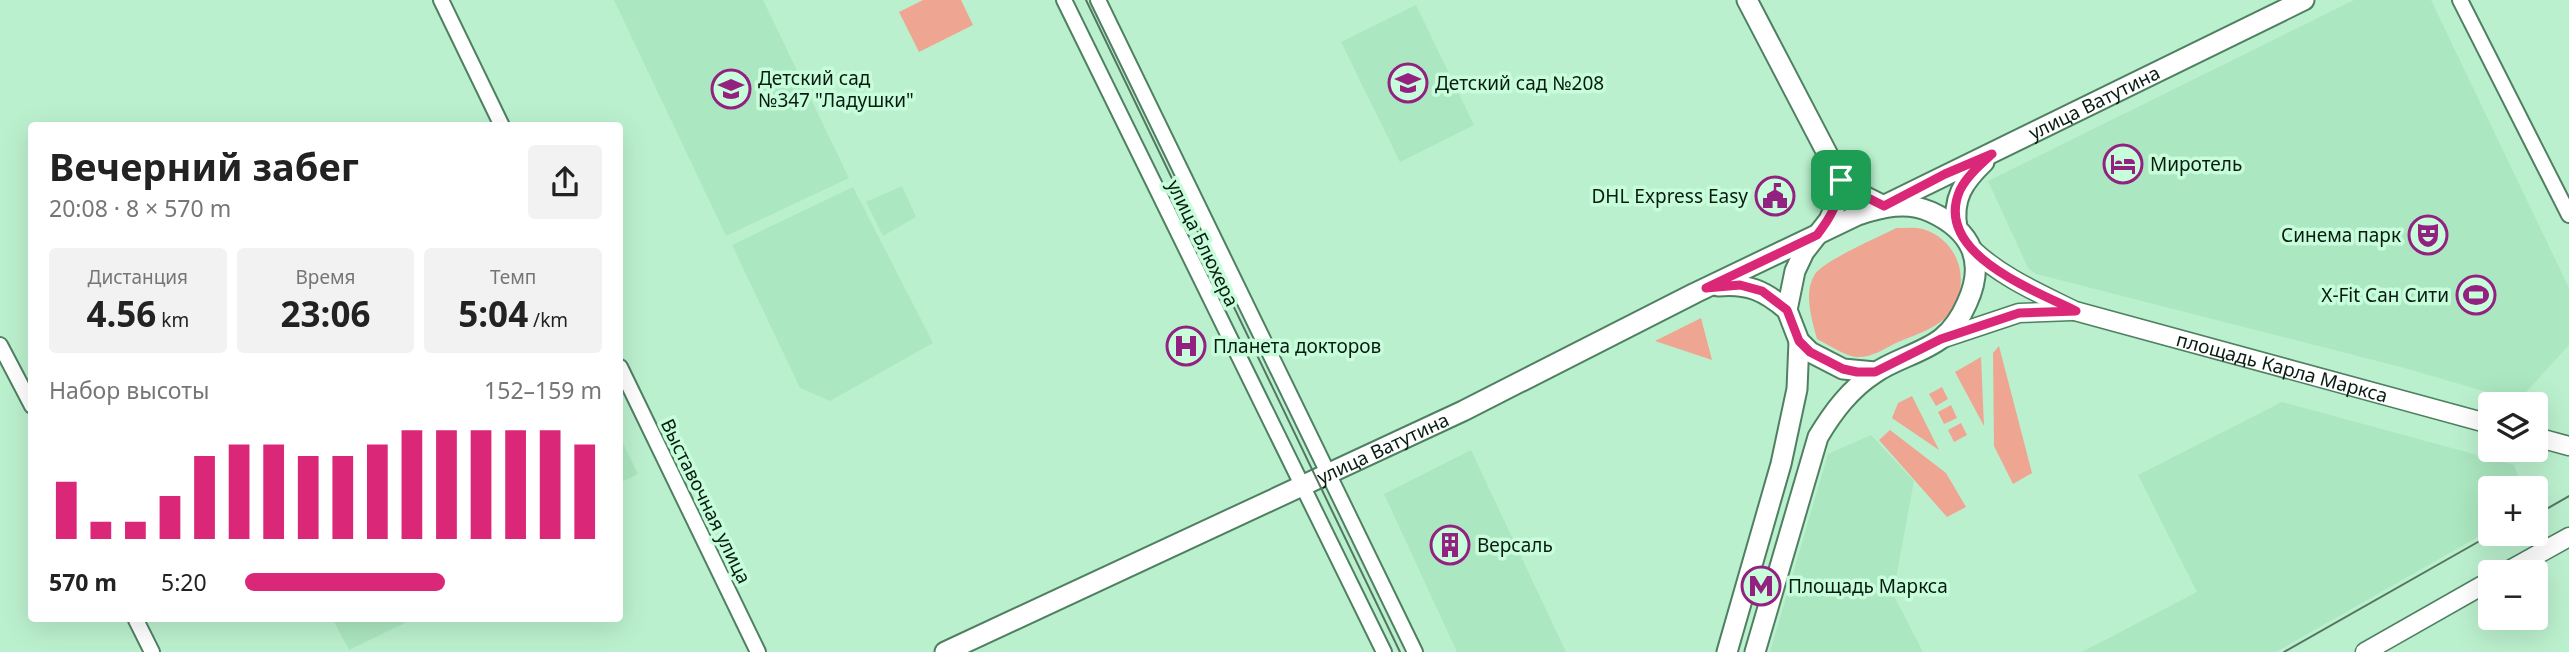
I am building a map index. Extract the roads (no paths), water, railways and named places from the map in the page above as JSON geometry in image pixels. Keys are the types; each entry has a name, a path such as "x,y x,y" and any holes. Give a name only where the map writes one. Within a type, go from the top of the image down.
{"main road":[{"path":"1747,0 1841,180 1839,198 1829,220 1804,252 1795,271 1787,310"},
{"name":"улица Ватутина","path":"1884,206 2304,0"},
{"path":"1957,228 1956,201 1961,188 1969,176 1992,154"},
{"name":"площадь Карла Маркса","path":"1841,180 1884,206"},
{"name":"площадь Карла Маркса","path":"1817,235 1884,206 1911,206 1927,210 1957,228 1973,250 1989,265 2076,311 2478,421"},
{"name":"улица Ватутина","path":"944,652 1302,488 1817,235"},
{"name":"площадь Карла Маркса","path":"1941,339 1960,319 1975,285 1977,273 1973,250"},
{"path":"1706,288 1740,285 1762,291 1787,310 1799,341 1797,389 1781,464 1727,652"},
{"name":"площадь Карла Маркса","path":"1755,652 1818,437 1835,410 1875,372 1941,339 2019,313 2076,311"},
{"path":"1799,341 1810,352 1843,369 1875,372"},
{"path":"2548,440 2569,446"},
{"path":"2528,560 2569,537"},
{"path":"2365,652 2478,588"}],"street":[{"path":"441,0 500,122"},
{"name":"улица Блюхера","path":"1064,0 1384,652"},
{"name":"улица Блюхера","path":"1098,0 1415,652"},
{"path":"2460,0 2569,215"},
{"path":"0,345 28,398"},
{"name":"Выставочная улица","path":"623,373 758,652"},
{"path":"137,622 152,652"}],"tram line":[{"path":"1086,0 1400,652"},
{"path":"2548,508 2569,496"},
{"path":"2284,652 2478,542"}],"place":[{"name":"Детский сад №208","path":"1408,83"},
{"name":"Детский сад №347 \"Ладушки\"","path":"731,89"},
{"name":"Миротель","path":"2123,164"},
{"name":"DHL Express Easy","path":"1775,196"},
{"name":"Синема парк","path":"2428,235"},
{"name":"X-Fit Сан Сити","path":"2476,295"},
{"name":"Планета докторов","path":"1186,346"},
{"name":"Версаль","path":"1450,545"},
{"name":"Площадь Маркса","path":"1761,586"}]}
